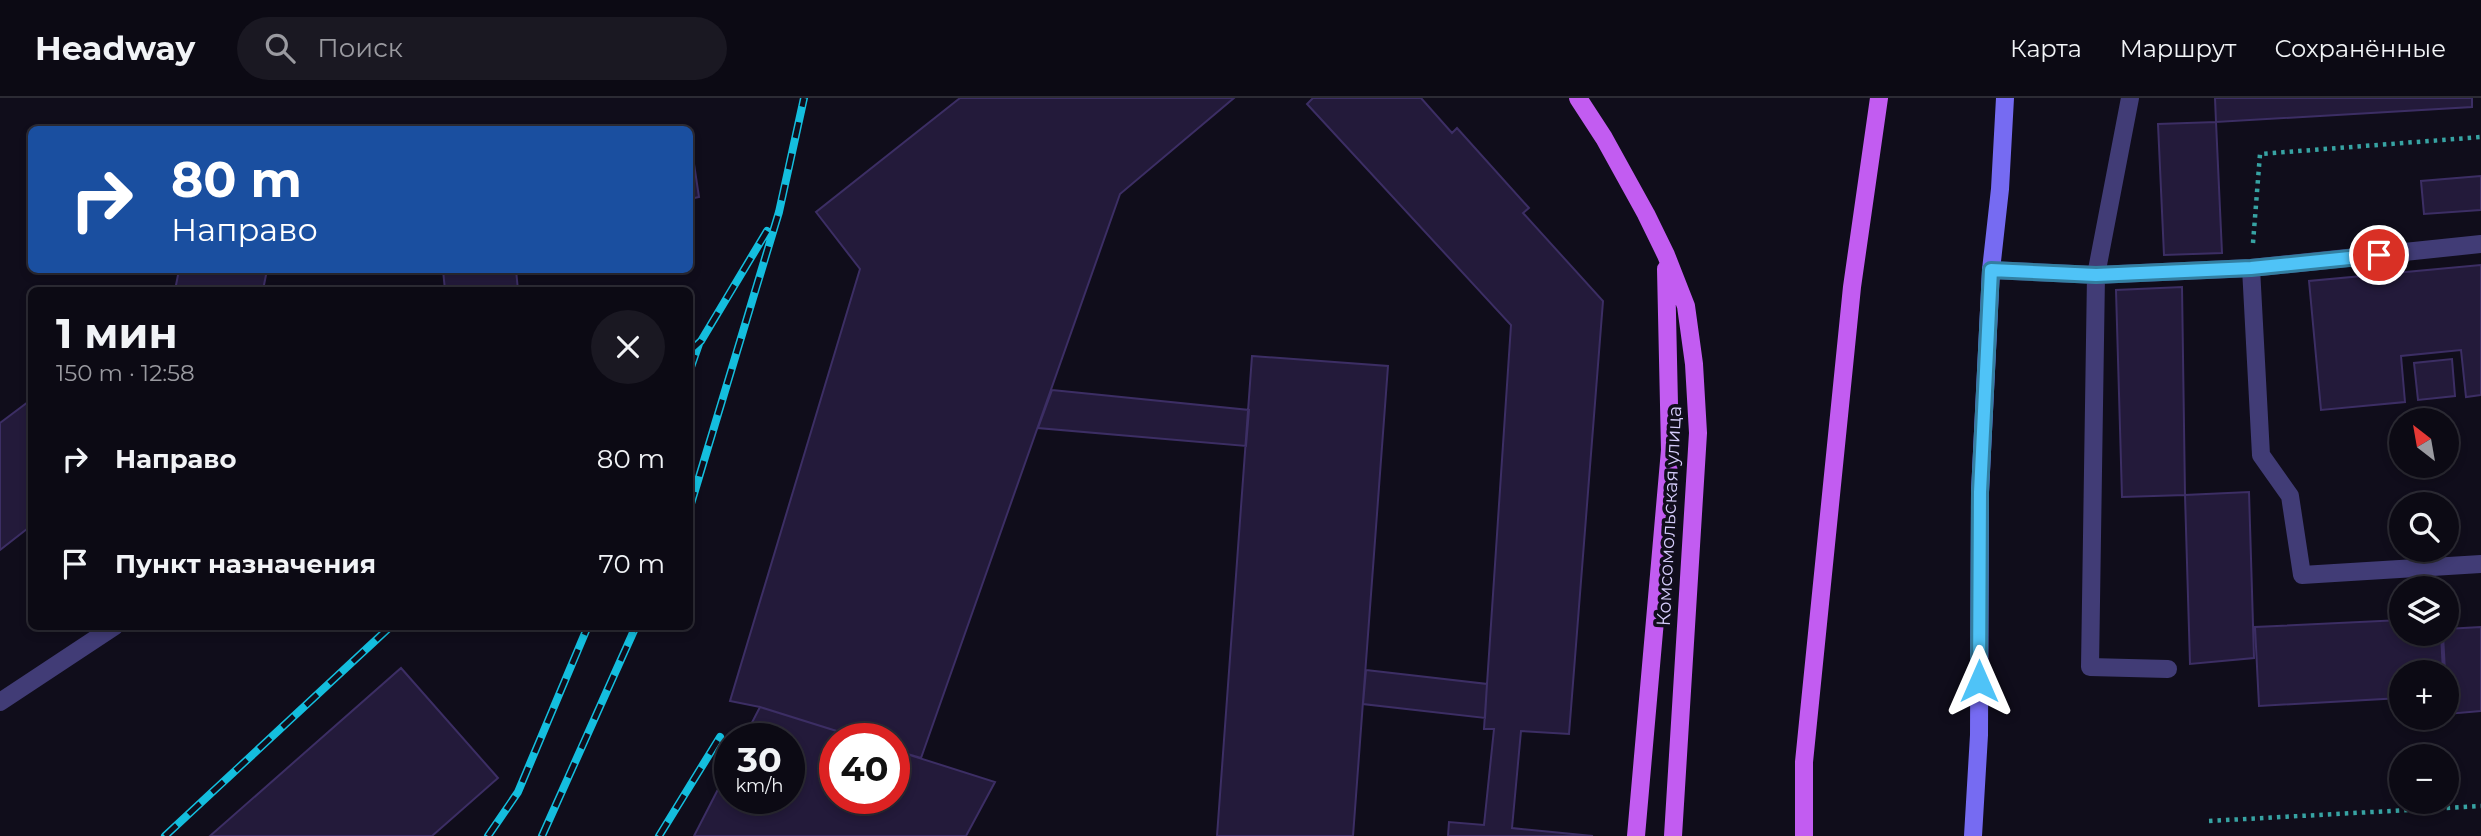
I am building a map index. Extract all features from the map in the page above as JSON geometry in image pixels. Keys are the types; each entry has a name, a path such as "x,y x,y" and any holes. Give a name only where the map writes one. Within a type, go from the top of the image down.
{"main road":[{"name":"Комсомольская улица","path":"1578,98 1610,149 1666,255 1686,306 1694,364 1698,433 1673,836"},
{"path":"1804,836 1804,762 1852,287 1879,98"},
{"path":"1636,836 1670,450 1666,255"}],"street":[{"path":"1973,836 1979,735 1980,492 1991,270 2000,189 2005,98"}],"lane":[{"path":"2130,98 2096,275 2090,667 2168,669"},
{"path":"1991,270 2096,275 2251,268 2481,244"},
{"path":"2251,268 2261,455 2290,496 2302,576 2481,564"},
{"path":"0,702 110,630"}],"path":[{"path":"2251,268 2260,154 2481,137"},
{"path":"2209,821 2481,806"}],"building":[{"path":"960,98 1234,98 1120,194 921,758 910,755 910,723 819,723 819,725 760,707 730,701 860,269 816,212"},
{"path":"1313,98 1421,98 1452,133 1457,128 1529,208 1523,213 1603,301 1569,734 1521,731 1512,828 1593,836 1448,836 1449,822 1484,825 1494,729 1484,729 1511,325 1307,104"},
{"path":"2215,98 2472,98 2472,107 2216,122"},
{"path":"2216,122 2222,253 2164,255 2158,124"},
{"path":"693,157 699,197 693,198"},
{"path":"2481,176 2481,210 2424,214 2421,181"},
{"path":"2481,265 2481,395 2466,397 2461,350 2401,356 2405,402 2321,410 2309,281"},
{"path":"178,273 266,273 264,287 176,287"},
{"path":"443,273 516,273 518,287 445,287"},
{"path":"2182,287 2185,495 2122,497 2116,290"},
{"path":"1252,356 1388,366 1353,836 1217,836"},
{"path":"2452,359 2455,396 2418,400 2414,363"},
{"path":"1052,390 1249,410 1246,446 1038,428"},
{"path":"28,402 28,528 0,550 0,423"},
{"path":"2249,492 2254,658 2190,664 2185,495"},
{"path":"2389,621 2389,646 2442,646 2442,660 2389,660 2389,699 2259,706 2255,627"},
{"path":"2481,627 2481,711 2459,713 2459,660 2444,660 2444,646 2459,646 2459,628"},
{"path":"401,668 498,778 432,836 210,836"},
{"path":"1366,670 1487,684 1485,718 1363,704"},
{"path":"760,707 819,725 819,814 910,814 910,755 995,782 966,836 694,836 714,797 714,814 805,814 805,723 752,723"}],"railway":[{"path":"693,497 779,212 804,98"},
{"path":"693,348 701,341 767,231"},
{"path":"693,361 699,344"},
{"path":"165,836 387,630"},
{"path":"488,836 518,792 586,630"},
{"path":"542,836 634,630"},
{"path":"659,836 714,747"}],"route":[{"path":"1979,681 1980,492 1991,270 2096,275 2251,268 2379,255"}]}
